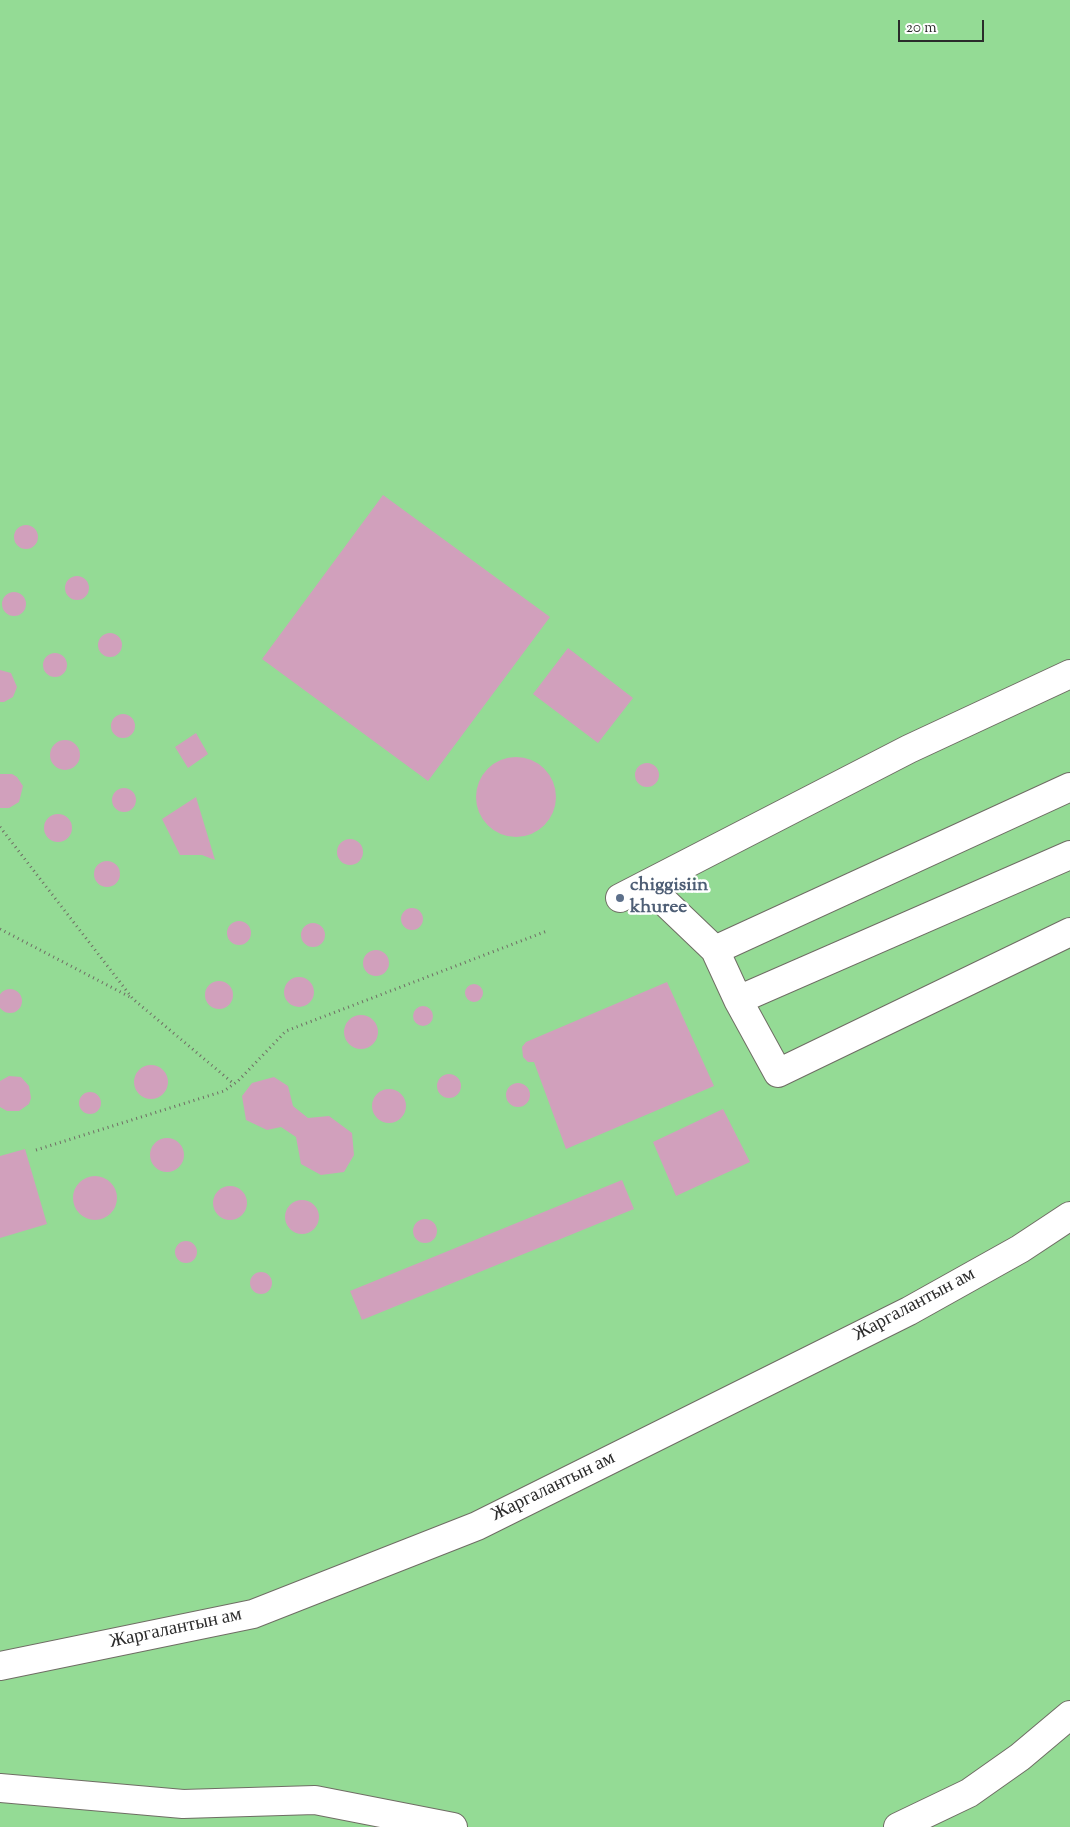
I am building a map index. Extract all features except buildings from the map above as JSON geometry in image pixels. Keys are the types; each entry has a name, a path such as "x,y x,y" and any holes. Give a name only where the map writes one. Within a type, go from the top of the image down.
{"street":[{"path":"620,898 909,749 1070,674"},
{"path":"715,950 1070,787"},
{"path":"738,1000 1070,855"},
{"path":"647,885 715,950 738,1000 778,1073 1070,932"},
{"name":"Жаргалантын ам","path":"0,1666 253,1614 477,1526 909,1311 1020,1249 1070,1216"},
{"path":"898,1827 969,1793 1020,1757 1070,1715"},
{"path":"0,1788 183,1804 315,1800 453,1827"}],"path":[{"path":"0,827 133,999 234,1084"},
{"path":"0,929 133,999"},
{"path":"36,1150 224,1091 234,1084 286,1031 547,931"}],"green space":[{"path":"0,0 1070,0 1070,1827 0,1827"}],"place":[{"name":"chiggisiin khuree","path":"620,898"}]}
